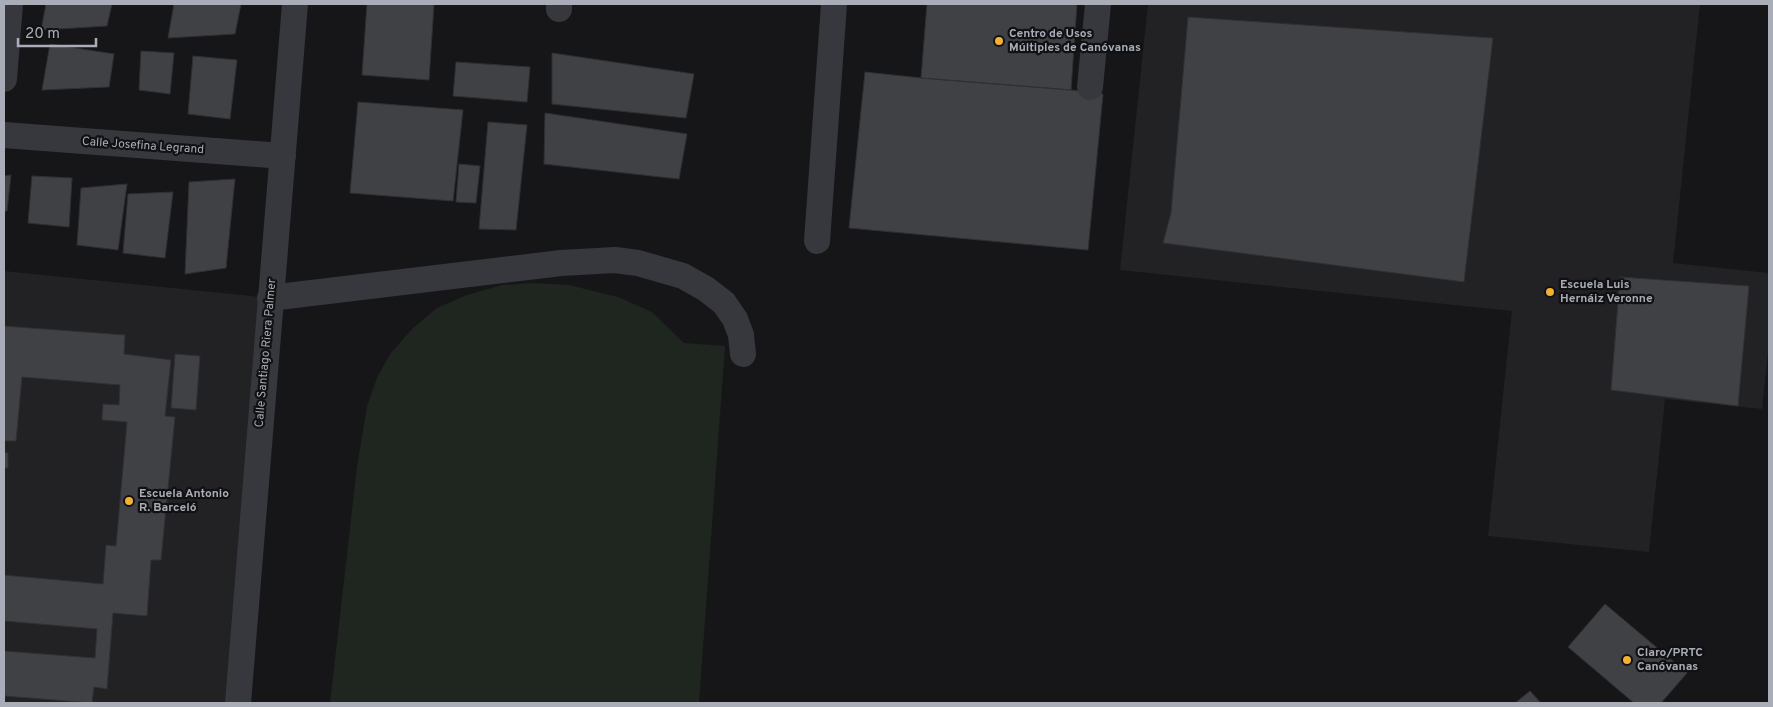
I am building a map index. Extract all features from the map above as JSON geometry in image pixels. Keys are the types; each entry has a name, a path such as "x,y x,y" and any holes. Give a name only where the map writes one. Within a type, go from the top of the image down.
{"street":[{"path":"4,79 10,4"},
{"name":"Calle Santiago Riera Palmer","path":"238,703 295,4"},
{"path":"817,241 834,4"},
{"path":"1090,87 1098,4"},
{"name":"Calle Josefina Legrand","path":"4,135 283,156"},
{"path":"270,298 561,263 615,260 638,263 683,276 706,289 724,303 735,319 741,335 742,354"}],"shaded area":[{"name":"Escuela Luis Hernáiz Veronne","path":"1148,4 1700,4 1673,263 1769,273 1769,343 1762,409 1665,399 1649,552 1488,536 1512,311 1120,270"},
{"name":"Escuela Antonio R. Barceló","path":"4,271 270,298 238,703 4,703"},
{"path":"534,283 569,285 618,297 652,312 684,343 725,346 699,703 330,703 357,467 367,406 377,378 390,354 413,328 437,308 467,295 502,285"}],"building":[{"path":"46,4 112,4 107,26 41,30"},
{"path":"174,4 241,4 235,34 168,38"},
{"path":"367,4 434,4 429,80 362,75"},
{"name":"Centro de Usos Múltiples de Canóvanas","path":"927,4 1077,4 1071,90 921,78"},
{"path":"1188,17 1493,38 1464,282 1163,243 1171,213"},
{"path":"50,44 114,54 109,87 42,90"},
{"path":"141,51 174,53 170,94 139,90"},
{"path":"552,53 694,74 686,118 552,104"},
{"path":"193,56 237,60 230,119 188,114"},
{"path":"456,62 530,67 527,102 453,96"},
{"path":"865,72 1103,94 1088,250 849,228"},
{"path":"358,102 463,110 453,201 350,193"},
{"path":"545,113 687,134 679,179 544,164"},
{"path":"488,122 527,125 516,230 479,229"},
{"path":"459,164 480,166 476,203 456,202"},
{"path":"11,175 7,211 4,211 4,176"},
{"path":"32,176 72,178 69,227 28,223"},
{"path":"235,179 226,268 185,274 189,182"},
{"path":"127,184 118,250 77,245 81,188"},
{"path":"173,192 165,258 123,253 128,194"},
{"path":"1620,277 1749,286 1738,406 1611,390"},
{"path":"4,326 125,335 124,354 171,360 165,416 175,417 161,560 151,560 147,616 113,613 107,689 94,687 92,703 4,696 4,651 95,658 97,629 4,621 4,575 103,584 106,545 116,546 127,422 102,420 103,404 119,405 120,385 22,377 16,441 4,441"},
{"path":"175,354 200,356 196,410 171,408"},
{"path":"4,452 8,453 8,468 4,468"},
{"name":"Claro/PRTC Canóvanas","path":"1605,604 1687,673 1661,703 1634,703 1568,647"},
{"path":"1530,691 1541,703 1515,703"}],"place":[{"name":"Centro de Usos Múltiples de Canóvanas","path":"999,41"},
{"name":"Escuela Luis Hernáiz Veronne","path":"1550,292"},
{"name":"Escuela Antonio R. Barceló","path":"129,501"},
{"name":"Claro/PRTC Canóvanas","path":"1627,660"}]}
